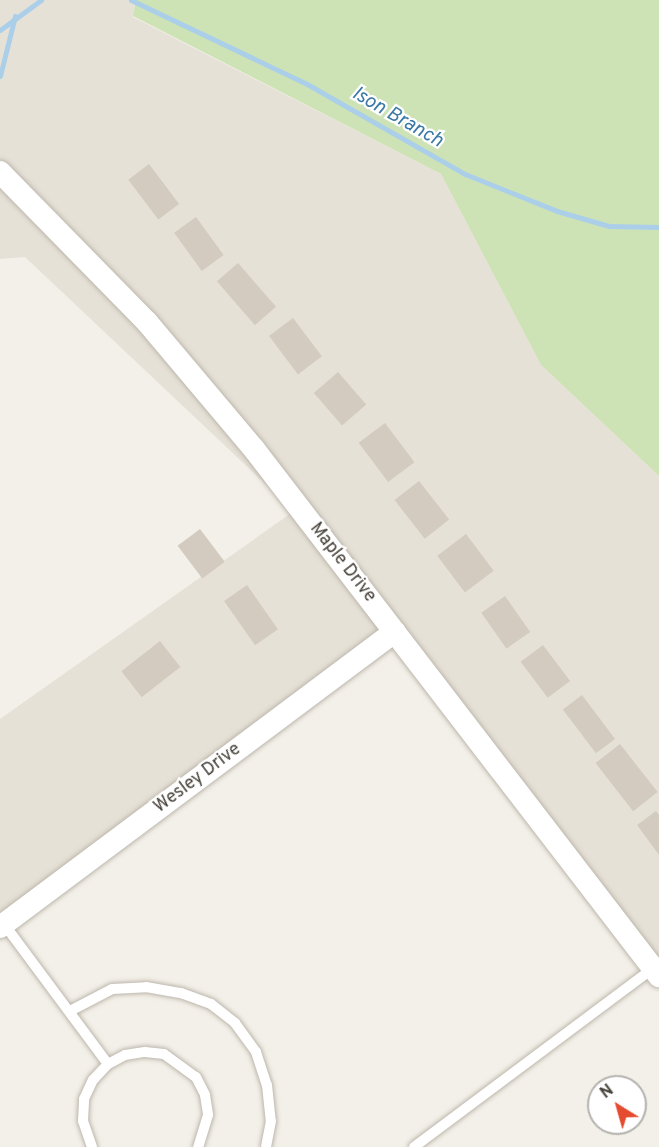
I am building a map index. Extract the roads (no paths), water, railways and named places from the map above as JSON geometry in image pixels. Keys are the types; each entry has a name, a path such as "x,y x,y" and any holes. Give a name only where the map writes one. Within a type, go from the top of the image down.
{"street":[{"name":"Maple Drive","path":"0,172 147,322 254,449 656,972"},
{"name":"Wesley Drive","path":"2,926 395,632"}],"lane":[{"path":"2,926 70,1011 108,1064"},
{"path":"414,1147 656,972"},
{"path":"70,1011 112,989 146,987 181,993 211,1005 236,1023 256,1052 267,1085 271,1121 266,1147"},
{"path":"92,1147 83,1121 84,1100 93,1080 108,1064 125,1055 145,1052 164,1054 182,1064 196,1077 205,1095 208,1115 198,1147"}],"waterway":[{"name":"Ison Branch","path":"0,30 41,0"},
{"name":"Ison Branch","path":"131,0 307,84 465,174 557,211 609,226 659,227"},
{"path":"0,76 15,16"}]}
